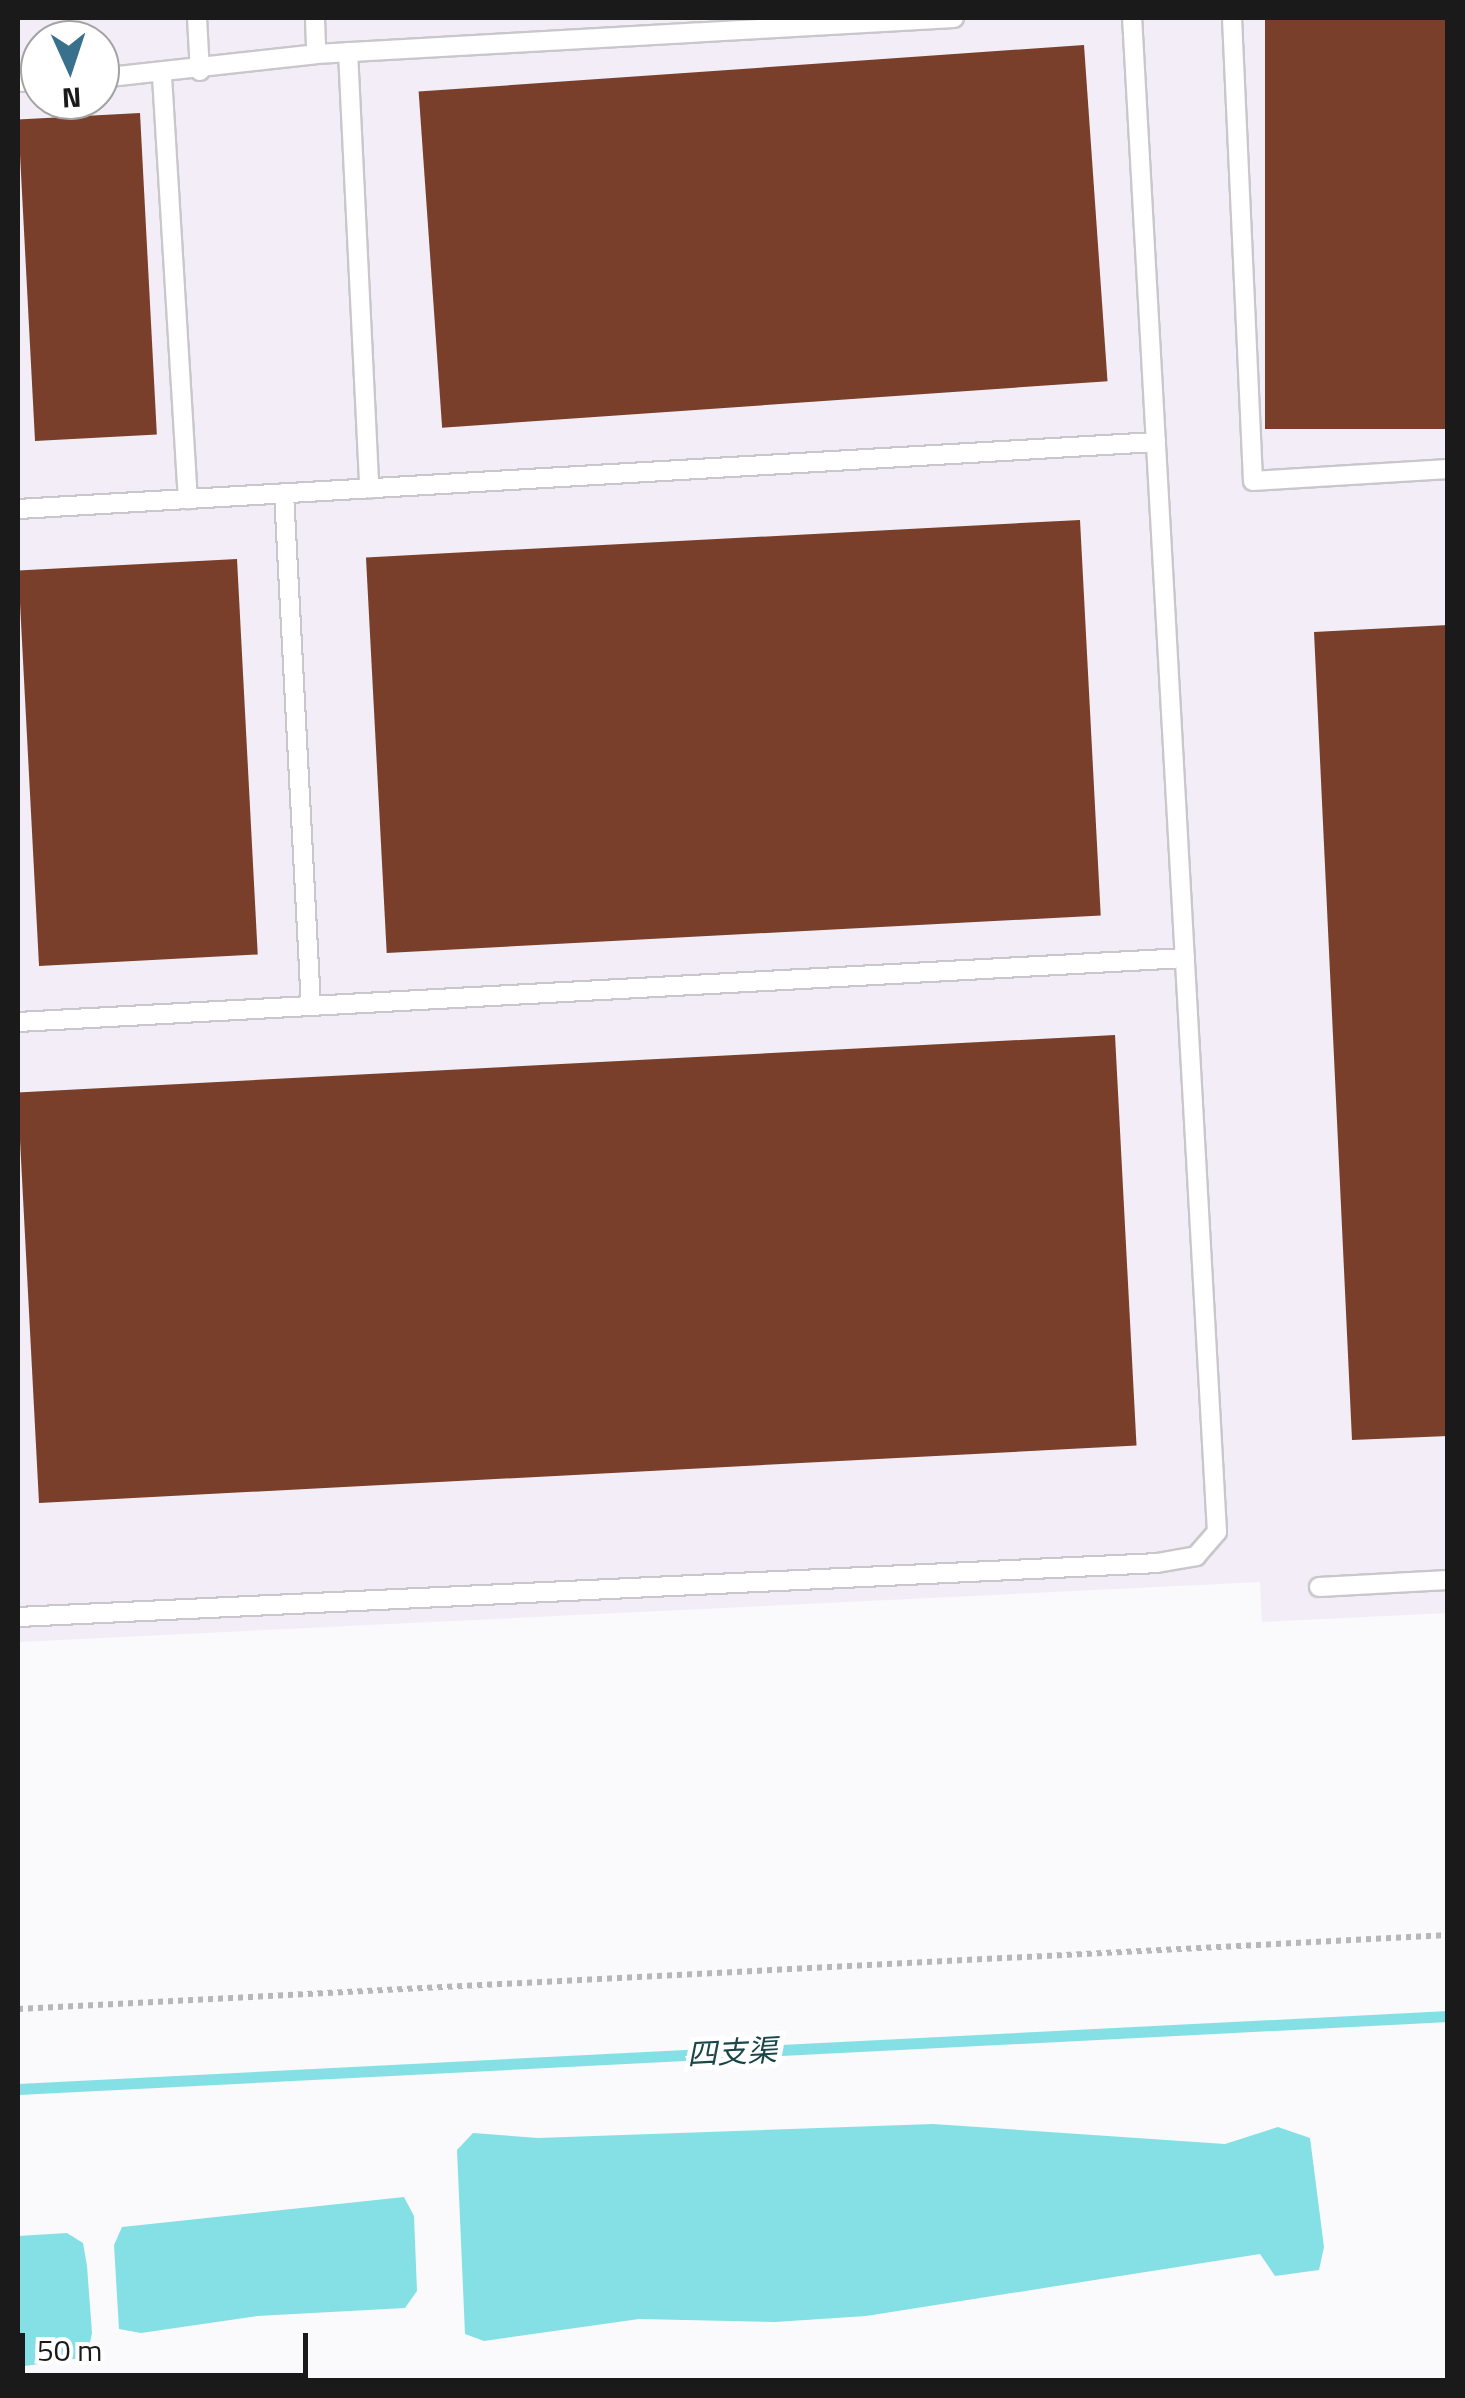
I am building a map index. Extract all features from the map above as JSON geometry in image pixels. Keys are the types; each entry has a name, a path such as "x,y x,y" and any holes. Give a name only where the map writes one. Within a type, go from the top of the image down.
{"lane":[{"path":"197,18 200,71"},
{"path":"315,18 316,54"},
{"path":"120,77 162,76 316,54 954,18"},
{"path":"18,1617 1196,1556 1217,1532 1132,18"},
{"path":"1232,18 1254,480 1448,469"},
{"path":"348,52 369,488"},
{"path":"162,76 188,499"},
{"path":"18,509 1156,442"},
{"path":"284,493 310,1006"},
{"path":"18,1022 1185,958"},
{"path":"1319,1587 1448,1580"}],"path":[{"path":"18,2009 1448,1934"}],"shaded area":[{"path":"18,18 1447,18 1447,1613 1262,1622 1260,1582 18,1642"}],"water":[{"path":"933,2124 1225,2144 1278,2127 1310,2138 1324,2247 1319,2270 1275,2276 1260,2254 866,2316 775,2322 639,2319 484,2341 465,2334 457,2150 473,2133 538,2138"},
{"path":"404,2197 414,2216 417,2291 405,2308 257,2316 141,2333 119,2329 114,2245 122,2227"},
{"path":"67,2233 83,2243 87,2266 92,2333 87,2357 18,2367 18,2236"}],"building":[{"path":"1265,18 1448,18 1448,429 1265,429"},
{"path":"1084,45 1108,381 442,428 419,92"},
{"path":"140,113 157,435 35,441 18,119 120,120 120,114"},
{"path":"1080,520 1101,915 387,953 366,557"},
{"path":"237,559 258,954 39,966 18,570"},
{"path":"1448,625 1448,1436 1352,1440 1314,632"},
{"path":"1115,1035 1137,1445 39,1503 18,1092"}],"waterway":[{"name":"四支渠","path":"18,2089 1448,2016"}]}
